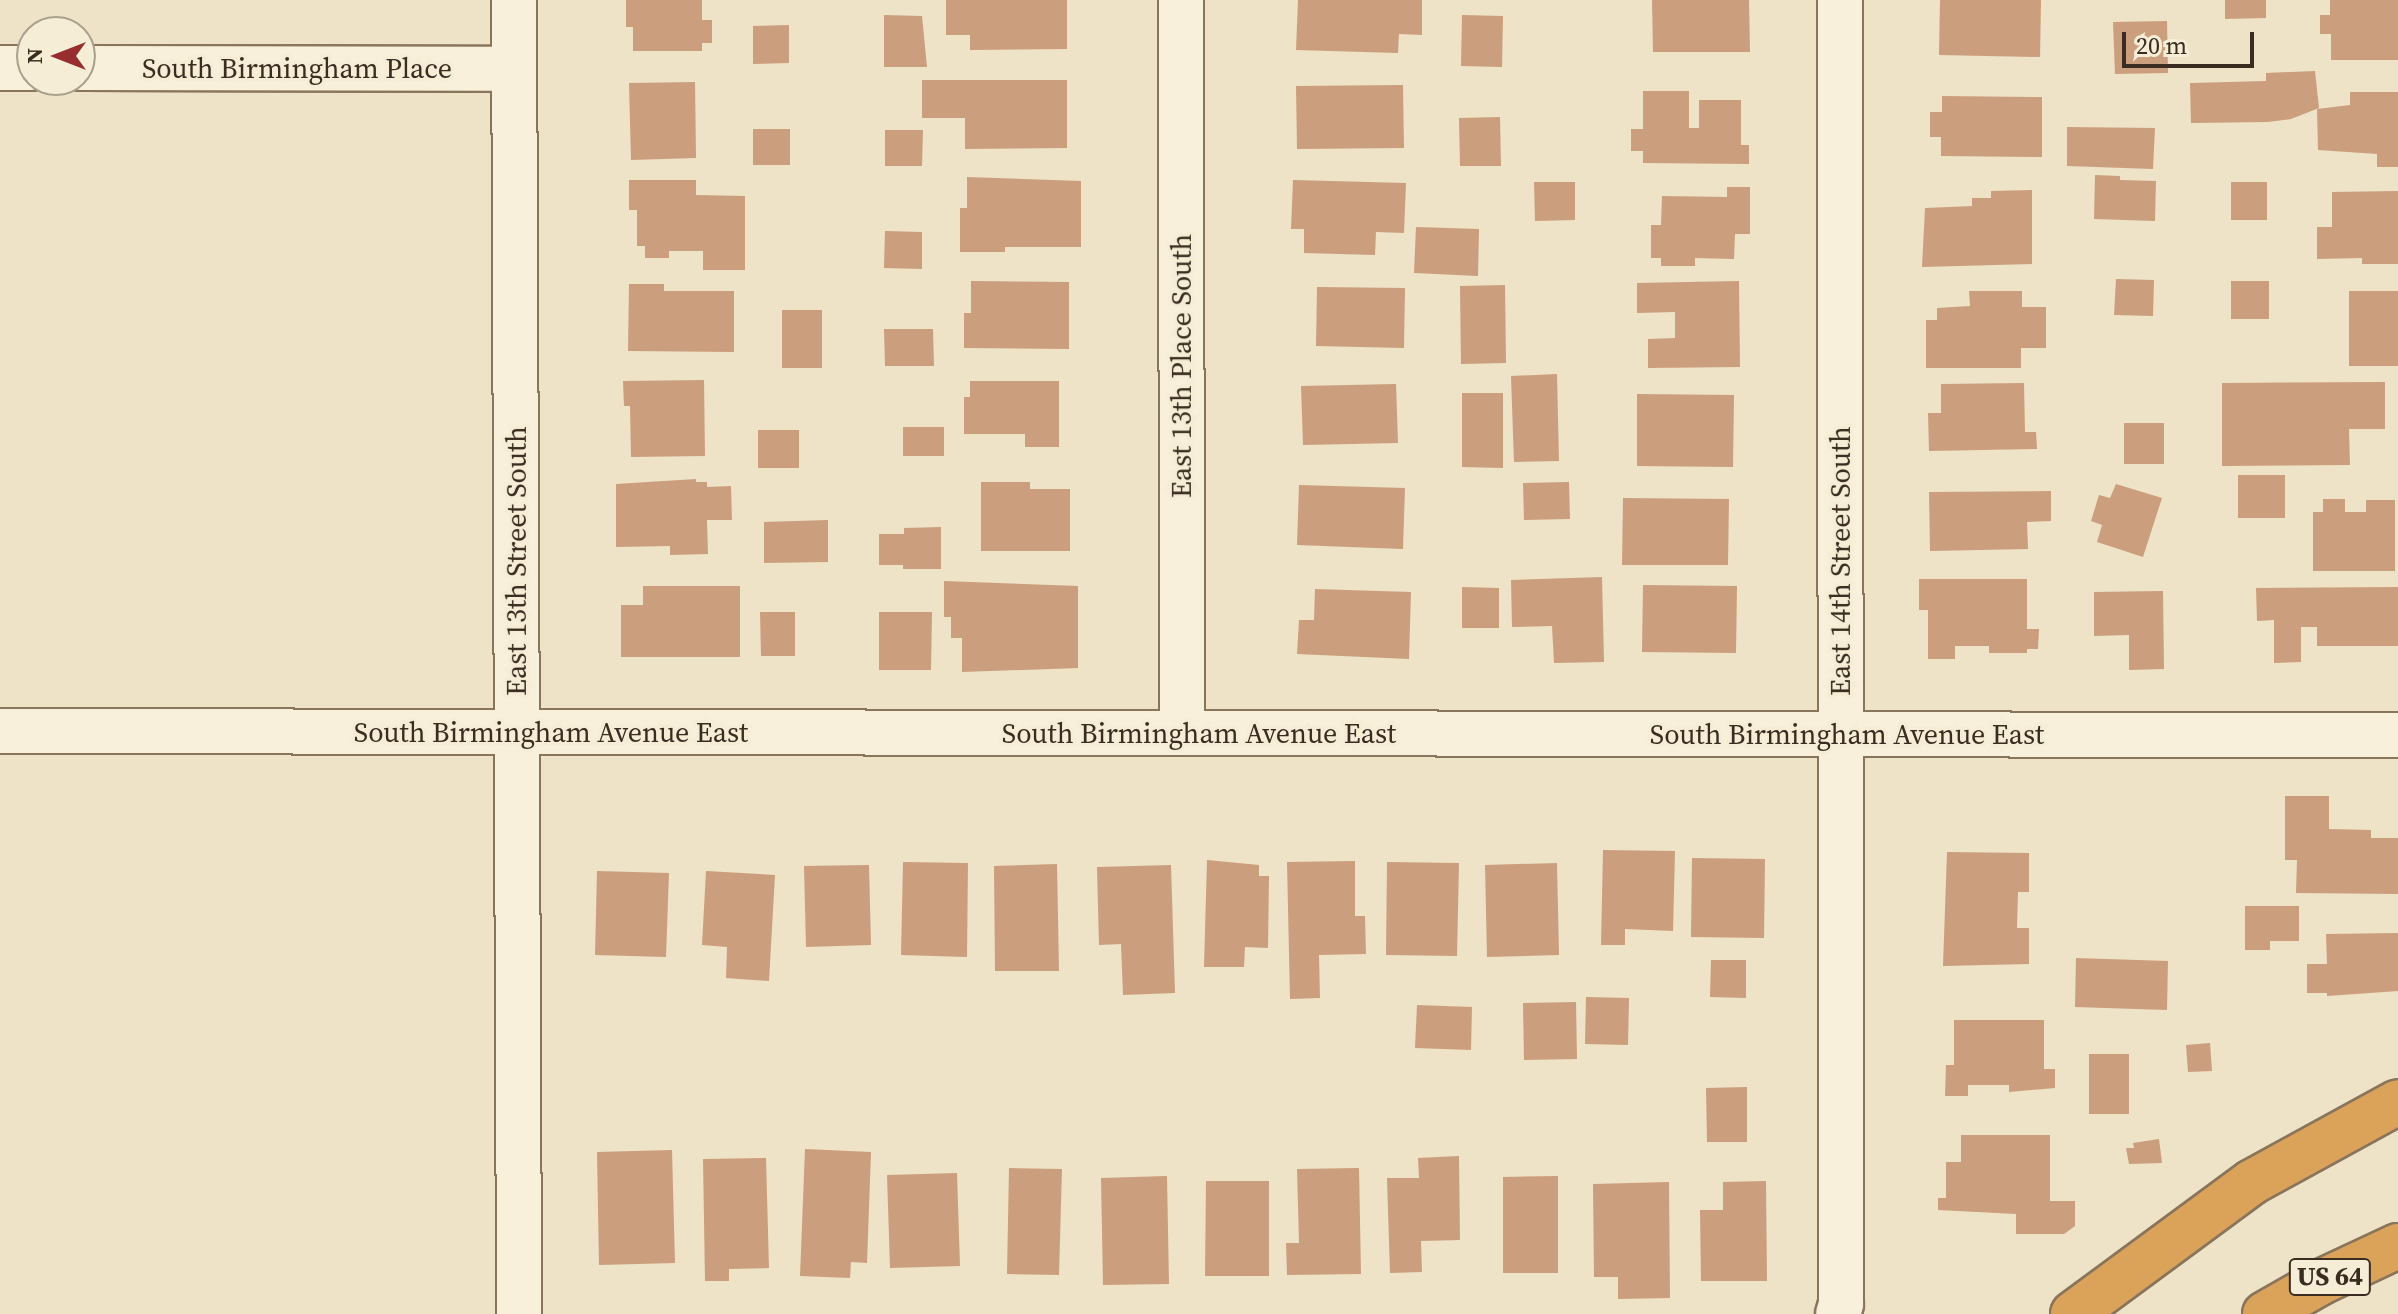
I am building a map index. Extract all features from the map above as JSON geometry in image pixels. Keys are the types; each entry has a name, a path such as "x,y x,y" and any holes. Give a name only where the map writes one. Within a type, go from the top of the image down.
{"highway":[{"path":"2073,1314 2252,1182 2398,1102"},
{"name":"US 64","path":"2265,1314 2321,1282 2398,1246"}],"street":[{"name":"East 13th Street South","path":"514,0 519,1314"},
{"name":"East 13th Place South","path":"1181,0 1182,733"},
{"name":"East 14th Street South","path":"1838,1314 1841,1304 1840,0"},
{"name":"South Birmingham Place","path":"96,68 514,69"},
{"name":"South Birmingham Avenue East","path":"0,731 2398,735"}],"building":[{"path":"626,0 702,0 702,20 712,20 712,43 702,43 702,51 633,51 633,27 626,27"},
{"path":"946,0 1067,0 1067,49 970,50 970,35 946,35"},
{"path":"1298,0 1422,0 1422,35 1399,34 1398,53 1296,50"},
{"path":"1652,0 1749,0 1750,52 1653,52"},
{"path":"1940,0 2041,0 2040,57 1939,55"},
{"path":"2225,0 2266,0 2266,18 2225,19"},
{"path":"2330,0 2398,0 2398,60 2331,60 2331,34 2320,34 2320,15 2330,15"},
{"path":"884,15 922,16 927,67 884,67"},
{"path":"1462,15 1503,16 1502,67 1461,66"},
{"path":"2167,21 2168,73 2115,74 2113,22"},
{"path":"789,25 789,63 753,64 753,26"},
{"path":"2315,71 2319,108 2291,119 2267,122 2191,123 2190,83 2266,81 2266,73"},
{"path":"922,80 1067,80 1067,148 965,149 965,118 922,118"},
{"path":"695,82 696,158 631,160 629,83"},
{"path":"1403,85 1404,148 1297,149 1296,86"},
{"path":"1643,91 1689,91 1689,128 1699,128 1699,100 1741,100 1741,145 1749,145 1749,164 1643,163 1643,151 1631,151 1631,129 1643,129"},
{"path":"2350,92 2398,92 2398,167 2377,167 2377,154 2318,150 2317,109 2350,105"},
{"path":"1942,96 2042,97 2042,157 1941,156 1941,137 1930,137 1930,112 1942,112"},
{"path":"1500,117 1501,166 1460,166 1459,118"},
{"path":"2067,127 2155,128 2153,169 2067,166"},
{"path":"753,129 790,129 790,165 753,165"},
{"path":"885,130 923,130 922,166 885,166"},
{"path":"2095,175 2120,176 2120,180 2156,181 2155,221 2094,219"},
{"path":"967,177 1081,181 1081,247 1005,247 1005,252 960,252 960,208 967,208"},
{"path":"629,180 696,180 696,195 745,196 745,270 703,270 703,251 669,251 669,258 645,258 645,246 637,246 637,210 629,210"},
{"path":"1293,180 1406,183 1404,233 1376,232 1375,255 1304,253 1304,229 1291,229"},
{"path":"1534,182 1575,182 1575,220 1535,221"},
{"path":"2231,182 2267,182 2267,220 2231,220"},
{"path":"1727,187 1750,187 1750,234 1735,234 1734,259 1695,258 1695,266 1661,266 1661,258 1651,258 1651,225 1661,225 1662,196 1727,197"},
{"path":"2032,190 2032,264 1922,267 1925,208 1972,206 1972,198 1991,198 1991,191"},
{"path":"2398,191 2398,264 2362,264 2362,258 2317,259 2317,227 2332,227 2332,192"},
{"path":"1416,227 1479,229 1478,276 1414,273"},
{"path":"885,231 922,232 922,269 884,268"},
{"path":"2116,279 2154,280 2153,316 2114,315"},
{"path":"971,281 1069,282 1069,349 964,348 964,313 971,313"},
{"path":"1739,281 1740,367 1648,368 1648,339 1675,338 1675,312 1637,313 1637,283"},
{"path":"2231,281 2269,281 2269,319 2231,319"},
{"path":"629,284 664,284 664,291 734,291 734,352 628,351"},
{"path":"1505,285 1506,363 1461,364 1460,286"},
{"path":"1317,287 1405,288 1404,348 1316,346"},
{"path":"1969,291 2022,291 2022,307 2046,307 2046,348 2021,348 2021,368 1926,368 1926,320 1937,320 1937,308 1970,306"},
{"path":"2349,291 2398,291 2398,366 2349,366"},
{"path":"782,310 822,310 822,368 782,368"},
{"path":"884,329 933,329 934,366 885,366"},
{"path":"1557,374 1559,461 1514,462 1511,376"},
{"path":"704,380 705,456 631,457 630,406 624,406 623,381"},
{"path":"970,381 1059,381 1059,447 1025,447 1025,434 964,434 964,397 970,397"},
{"path":"2385,382 2385,429 2349,429 2350,465 2222,466 2222,383"},
{"path":"2024,383 2025,432 2036,432 2037,449 1929,451 1928,413 1941,413 1941,384"},
{"path":"1396,384 1398,443 1303,445 1301,386"},
{"path":"1462,393 1503,393 1503,468 1462,467"},
{"path":"1637,394 1734,395 1733,467 1637,466"},
{"path":"2124,423 2164,423 2164,464 2124,464"},
{"path":"903,427 944,427 944,456 903,456"},
{"path":"758,430 799,430 799,468 758,468"},
{"path":"2238,475 2285,475 2285,518 2238,518"},
{"path":"696,479 696,482 707,482 707,487 731,486 732,520 707,520 708,554 670,555 670,546 616,547 616,484"},
{"path":"981,482 1030,482 1030,489 1070,489 1070,551 981,551"},
{"path":"1569,482 1570,519 1524,520 1523,483"},
{"path":"2116,484 2162,498 2143,557 2097,542 2102,525 2091,521 2099,495 2110,498"},
{"path":"1299,485 1405,488 1403,549 1297,545"},
{"path":"2051,491 2051,521 2027,522 2028,549 1930,551 1929,492"},
{"path":"1623,498 1729,499 1728,565 1622,565"},
{"path":"2323,499 2345,499 2345,512 2366,512 2366,500 2395,500 2395,571 2313,571 2313,512 2323,512"},
{"path":"828,520 828,562 764,563 764,522"},
{"path":"941,527 941,569 903,569 903,565 879,565 879,534 904,534 904,528"},
{"path":"1602,577 1604,662 1554,663 1552,626 1512,627 1511,580"},
{"path":"1919,579 2027,579 2027,629 2039,629 2038,649 2027,649 2027,653 1989,653 1989,646 1955,646 1955,659 1928,659 1928,610 1919,610"},
{"path":"944,581 1078,586 1078,668 962,672 962,638 951,638 951,617 944,617"},
{"path":"1643,585 1737,586 1736,653 1642,652"},
{"path":"643,586 740,586 740,657 621,657 621,605 643,605"},
{"path":"1462,587 1499,588 1499,628 1462,628"},
{"path":"2398,587 2398,646 2317,646 2317,627 2301,627 2301,662 2274,663 2274,620 2257,621 2256,588"},
{"path":"1315,589 1411,592 1409,659 1297,654 1299,620 1314,620"},
{"path":"2163,591 2164,669 2129,670 2129,635 2094,636 2094,592"},
{"path":"760,612 795,612 795,656 761,656"},
{"path":"879,612 932,612 931,670 879,670"},
{"path":"2285,796 2329,796 2329,829 2371,830 2371,838 2398,838 2398,894 2296,893 2297,860 2285,860"},
{"path":"1603,850 1675,851 1673,931 1625,929 1625,945 1601,945"},
{"path":"1947,852 2029,853 2029,892 2018,892 2017,928 2029,928 2029,964 1943,966"},
{"path":"1692,858 1765,859 1764,938 1691,937"},
{"path":"1207,860 1259,865 1259,876 1269,876 1268,948 1245,947 1244,967 1204,967"},
{"path":"1355,861 1355,916 1365,916 1366,954 1319,955 1320,998 1290,999 1287,862"},
{"path":"903,862 968,863 967,957 901,955"},
{"path":"1387,862 1459,863 1457,956 1386,955"},
{"path":"1557,863 1559,955 1487,957 1485,865"},
{"path":"1057,864 1059,971 995,971 994,866"},
{"path":"869,865 871,945 806,947 804,866"},
{"path":"1171,865 1175,993 1123,995 1121,944 1099,945 1097,867"},
{"path":"597,871 669,873 666,957 595,955"},
{"path":"706,871 775,875 769,981 726,978 727,947 702,945"},
{"path":"2245,906 2299,906 2299,941 2270,941 2270,950 2245,950"},
{"path":"2398,933 2398,991 2327,996 2327,993 2307,993 2307,964 2327,964 2326,934"},
{"path":"2076,958 2168,961 2167,1010 2075,1007"},
{"path":"1711,960 1746,960 1746,998 1710,997"},
{"path":"1586,997 1629,998 1628,1045 1585,1044"},
{"path":"1576,1002 1577,1059 1524,1060 1523,1003"},
{"path":"1417,1005 1472,1007 1471,1050 1415,1048"},
{"path":"1954,1020 2044,1020 2044,1069 2055,1069 2055,1088 2009,1092 2009,1085 1968,1085 1968,1096 1945,1096 1946,1065 1954,1065"},
{"path":"2210,1043 2212,1071 2188,1072 2186,1045"},
{"path":"2089,1054 2129,1054 2129,1114 2089,1114"},
{"path":"1747,1087 1747,1142 1707,1142 1706,1088"},
{"path":"1961,1135 2050,1135 2050,1201 2075,1201 2075,1226 2064,1234 2016,1234 2016,1214 1938,1210 1938,1198 1946,1198 1946,1162 1961,1162"},
{"path":"2159,1139 2162,1163 2129,1164 2126,1148 2134,1148 2133,1143"},
{"path":"805,1149 871,1152 867,1263 851,1262 850,1278 800,1276"},
{"path":"672,1150 675,1263 599,1265 597,1152"},
{"path":"1459,1156 1460,1240 1421,1241 1422,1272 1390,1273 1387,1178 1419,1178 1418,1158"},
{"path":"766,1158 769,1268 729,1269 729,1281 705,1281 703,1159"},
{"path":"1009,1168 1062,1169 1059,1275 1007,1274"},
{"path":"1359,1168 1361,1274 1287,1275 1286,1243 1299,1243 1297,1169"},
{"path":"957,1173 960,1266 890,1268 887,1175"},
{"path":"1167,1176 1169,1284 1103,1285 1101,1178"},
{"path":"1558,1176 1558,1273 1503,1273 1503,1177"},
{"path":"1206,1181 1269,1181 1269,1276 1205,1276"},
{"path":"1766,1181 1767,1281 1701,1281 1700,1210 1723,1210 1723,1182"},
{"path":"1669,1182 1670,1298 1618,1299 1618,1277 1594,1277 1593,1184"}]}
